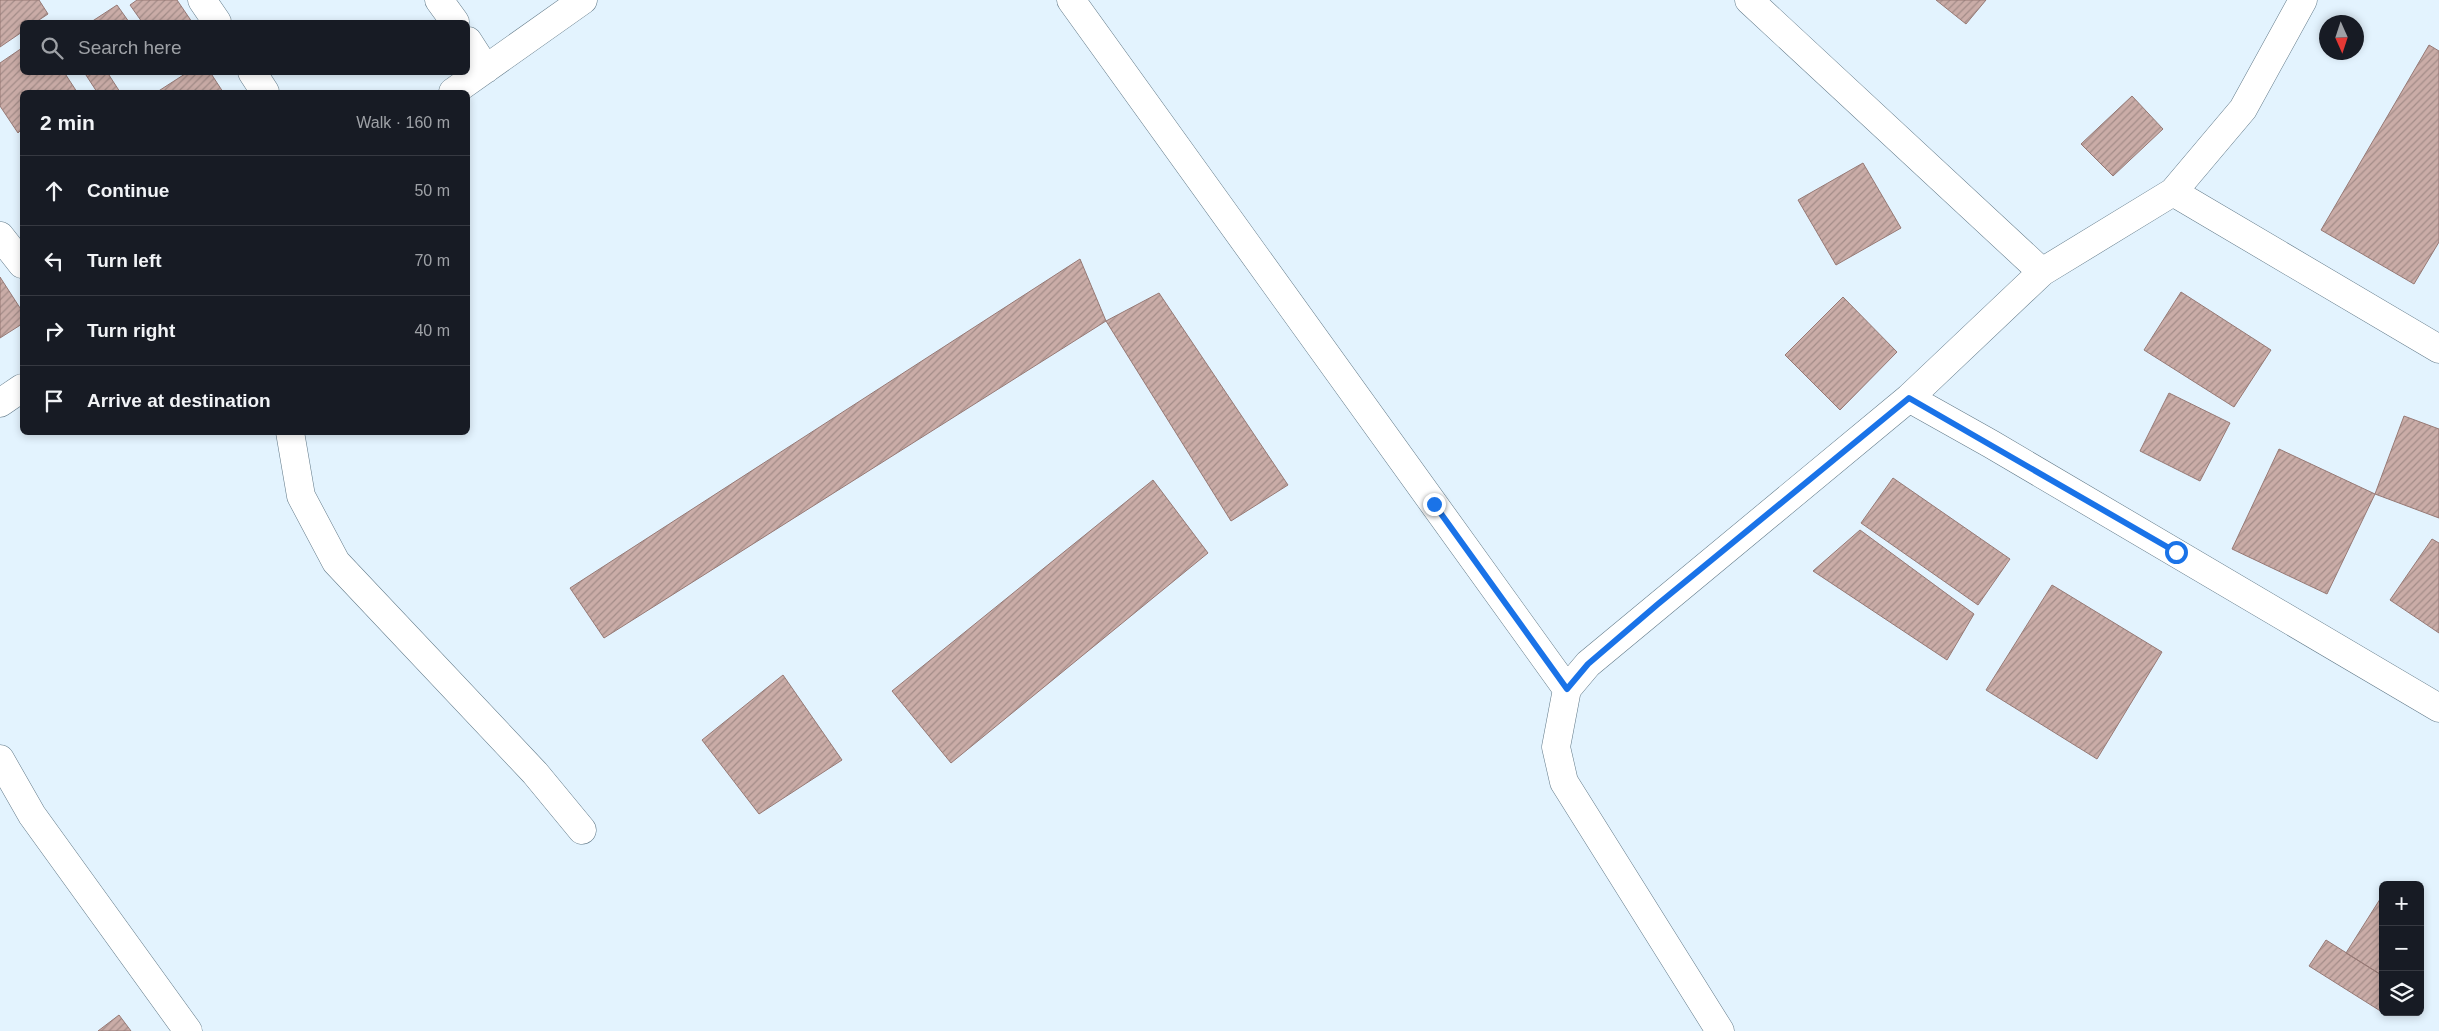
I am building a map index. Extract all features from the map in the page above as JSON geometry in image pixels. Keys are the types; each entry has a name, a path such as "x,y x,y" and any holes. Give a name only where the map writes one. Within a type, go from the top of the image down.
{"street":[{"path":"202,0 217,20"},
{"path":"439,0 454,20"},
{"path":"456,90 583,0"},
{"path":"1072,0 1567,689"},
{"path":"1749,0 2042,272"},
{"path":"1720,1031 1564,782 1556,746 1567,689 1588,664 1658,604 1909,398 2042,272 2173,192 2243,109 2303,0"},
{"path":"470,44 486,69"},
{"path":"254,75 264,90"},
{"path":"2173,192 2439,348"},
{"path":"0,236 20,261"},
{"path":"0,403 20,389"},
{"path":"1909,398 2000,449 2439,708"},
{"path":"291,435 301,496 336,562 535,773 582,830"},
{"path":"0,759 32,815 188,1031"}],"building":[{"path":"0,0 39,0 48,14 39,20 20,20 20,33 0,47"},
{"path":"137,0 177,0 191,20 141,20 130,5"},
{"path":"1936,0 1986,0 1966,24"},
{"path":"117,5 128,20 94,20"},
{"path":"2429,45 2439,51 2439,242 2414,284 2321,230"},
{"path":"20,49 20,75 66,75 76,90 20,90 20,131 18,133 0,106 0,63"},
{"path":"86,75 109,75 119,90 96,90"},
{"path":"183,75 212,75 222,90 160,90"},
{"path":"2132,96 2163,129 2113,176 2081,144"},
{"path":"1863,163 1901,228 1836,265 1798,200"},
{"path":"1080,259 1106,321 604,638 570,588"},
{"path":"0,277 20,308 20,325 0,338"},
{"path":"2181,292 2271,350 2234,407 2144,350"},
{"path":"1159,293 1288,485 1231,521 1106,321"},
{"path":"1843,297 1897,352 1840,410 1785,355"},
{"path":"2169,393 2230,423 2200,481 2140,451"},
{"path":"2404,416 2439,429 2439,518 2375,494"},
{"path":"2279,449 2375,494 2327,594 2232,549"},
{"path":"1893,478 2010,559 1978,605 1861,523"},
{"path":"1153,480 1208,553 951,763 892,691"},
{"path":"1860,530 1974,614 1947,660 1813,571"},
{"path":"2432,539 2439,543 2439,633 2390,600"},
{"path":"2052,585 2162,652 2097,759 1986,690"},
{"path":"783,675 842,760 759,814 702,740"},
{"path":"2379,901 2379,974 2346,953"},
{"path":"2326,940 2379,973 2379,1010 2309,966"},
{"path":"119,1015 131,1031 98,1031"}],"route":[{"path":"1434,504 1567,689 1588,664 1658,604 1909,398 2176,552"}]}
